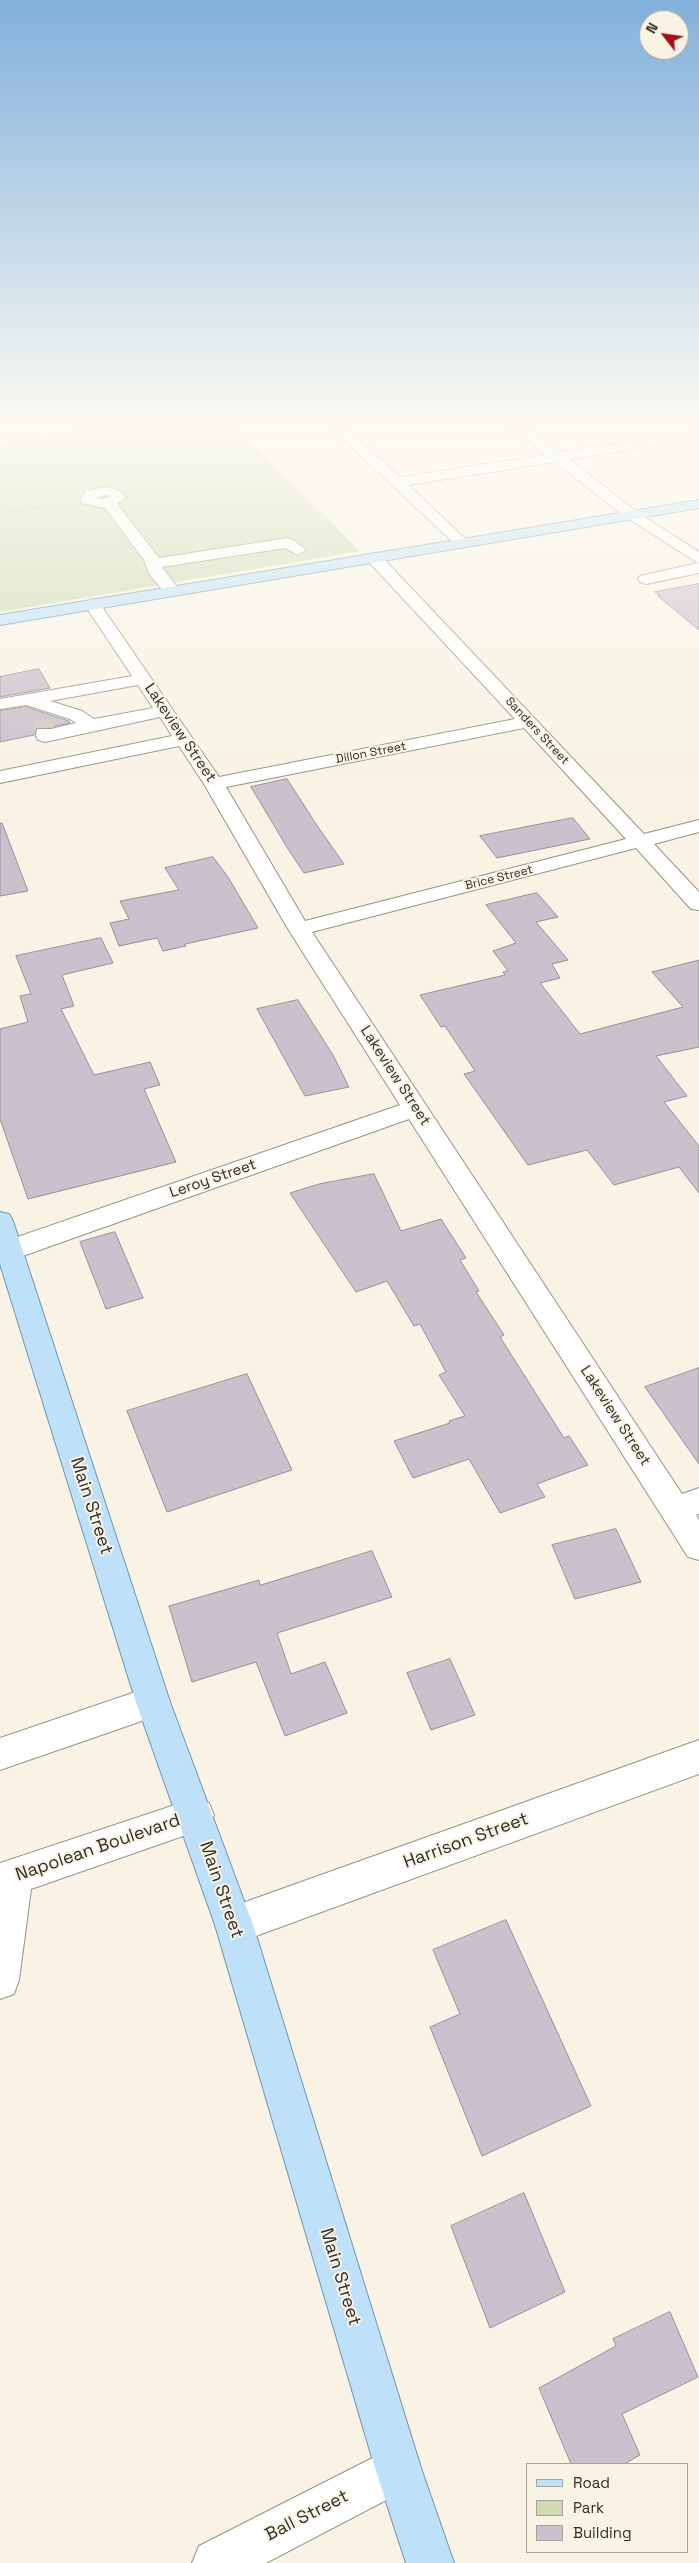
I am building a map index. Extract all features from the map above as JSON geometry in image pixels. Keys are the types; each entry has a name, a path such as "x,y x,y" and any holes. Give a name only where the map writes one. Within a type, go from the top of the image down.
{"main road":[{"path":"0,620 462,543"},
{"name":"Main Street","path":"5,1235 153,1702 234,1925 398,2468 430,2563"}],"street":[{"path":"138,543 153,564 155,570 172,591"},
{"path":"153,564 288,543 298,550"},
{"path":"674,543 699,559"},
{"name":"Sanders Street","path":"374,558 699,904"},
{"path":"646,579 699,568"},
{"name":"Lakeview Street","path":"92,604 214,784 299,929 416,1108 687,1505 699,1548"},
{"path":"0,704 143,679"},
{"path":"26,699 45,720 46,736 91,725 175,726"},
{"path":"45,720 76,715 91,725"},
{"name":"Dillon Street","path":"214,784 528,722"},
{"path":"0,764 175,726"},
{"path":"0,777 175,726"},
{"name":"Brice Street","path":"299,929 699,826"},
{"name":"Leroy Street","path":"5,1235 416,1108"},
{"path":"0,1754 153,1702"},
{"name":"Harrison Street","path":"234,1925 699,1757"},
{"name":"Napolean Boulevard","path":"7,1879 196,1816"},
{"path":"0,1980 7,1879"},
{"name":"Ball Street","path":"216,2563 398,2468"}],"green space":[{"path":"0,543 352,543 360,551 0,612"}],"building":[{"path":"699,584 699,630 655,592"},
{"path":"39,669 50,688 0,697 0,677"},
{"path":"26,707 69,721 70,723 51,727 37,727 34,735 0,742 0,711"},
{"path":"287,779 344,864 304,873 251,787"},
{"path":"573,818 590,839 497,858 480,836"},
{"path":"2,823 28,891 0,896 0,824"},
{"path":"213,857 228,877 258,928 185,944 186,946 163,951 157,938 119,946 110,923 129,919 120,901 179,890 165,868"},
{"path":"537,893 558,917 536,922 568,960 552,964 560,978 540,983 580,1034 683,1007 652,972 699,960 699,1047 656,1056 687,1096 664,1102 699,1146 699,1193 679,1167 614,1185 587,1150 528,1165 464,1074 475,1071 445,1026 441,1027 420,995 505,975 503,972 508,971 493,951 516,943 486,905"},
{"path":"101,938 113,963 62,975 74,1006 61,1009 94,1075 150,1062 160,1085 144,1089 176,1162 28,1199 0,1119 0,1029 28,1022 20,996 31,994 16,956"},
{"path":"298,1000 333,1055 349,1087 305,1096 257,1009"},
{"path":"374,1174 401,1231 441,1219 466,1258 460,1260 479,1291 476,1292 504,1335 500,1337 564,1438 569,1436 588,1465 537,1484 545,1497 500,1513 469,1459 413,1478 394,1441 450,1423 449,1421 465,1416 439,1375 446,1372 420,1324 414,1326 387,1281 356,1292 290,1193 319,1184"},
{"path":"115,1232 143,1298 106,1309 80,1242"},
{"path":"699,1368 699,1464 645,1387"},
{"path":"247,1374 292,1470 167,1512 127,1411"},
{"path":"616,1529 641,1582 575,1599 552,1545"},
{"path":"372,1551 392,1597 277,1633 291,1674 325,1662 347,1713 285,1736 256,1662 192,1682 169,1606 259,1580 260,1585"},
{"path":"450,1659 475,1715 431,1730 407,1673"},
{"path":"506,1920 591,2106 482,2156 430,2027 460,2014 433,1950"},
{"path":"524,2193 565,2292 490,2328 451,2226"},
{"path":"670,2312 698,2377 622,2414 640,2455 626,2463 571,2463 539,2388 616,2346 613,2339"}],"tunnel":[{"path":"43,720 44,733"}]}
